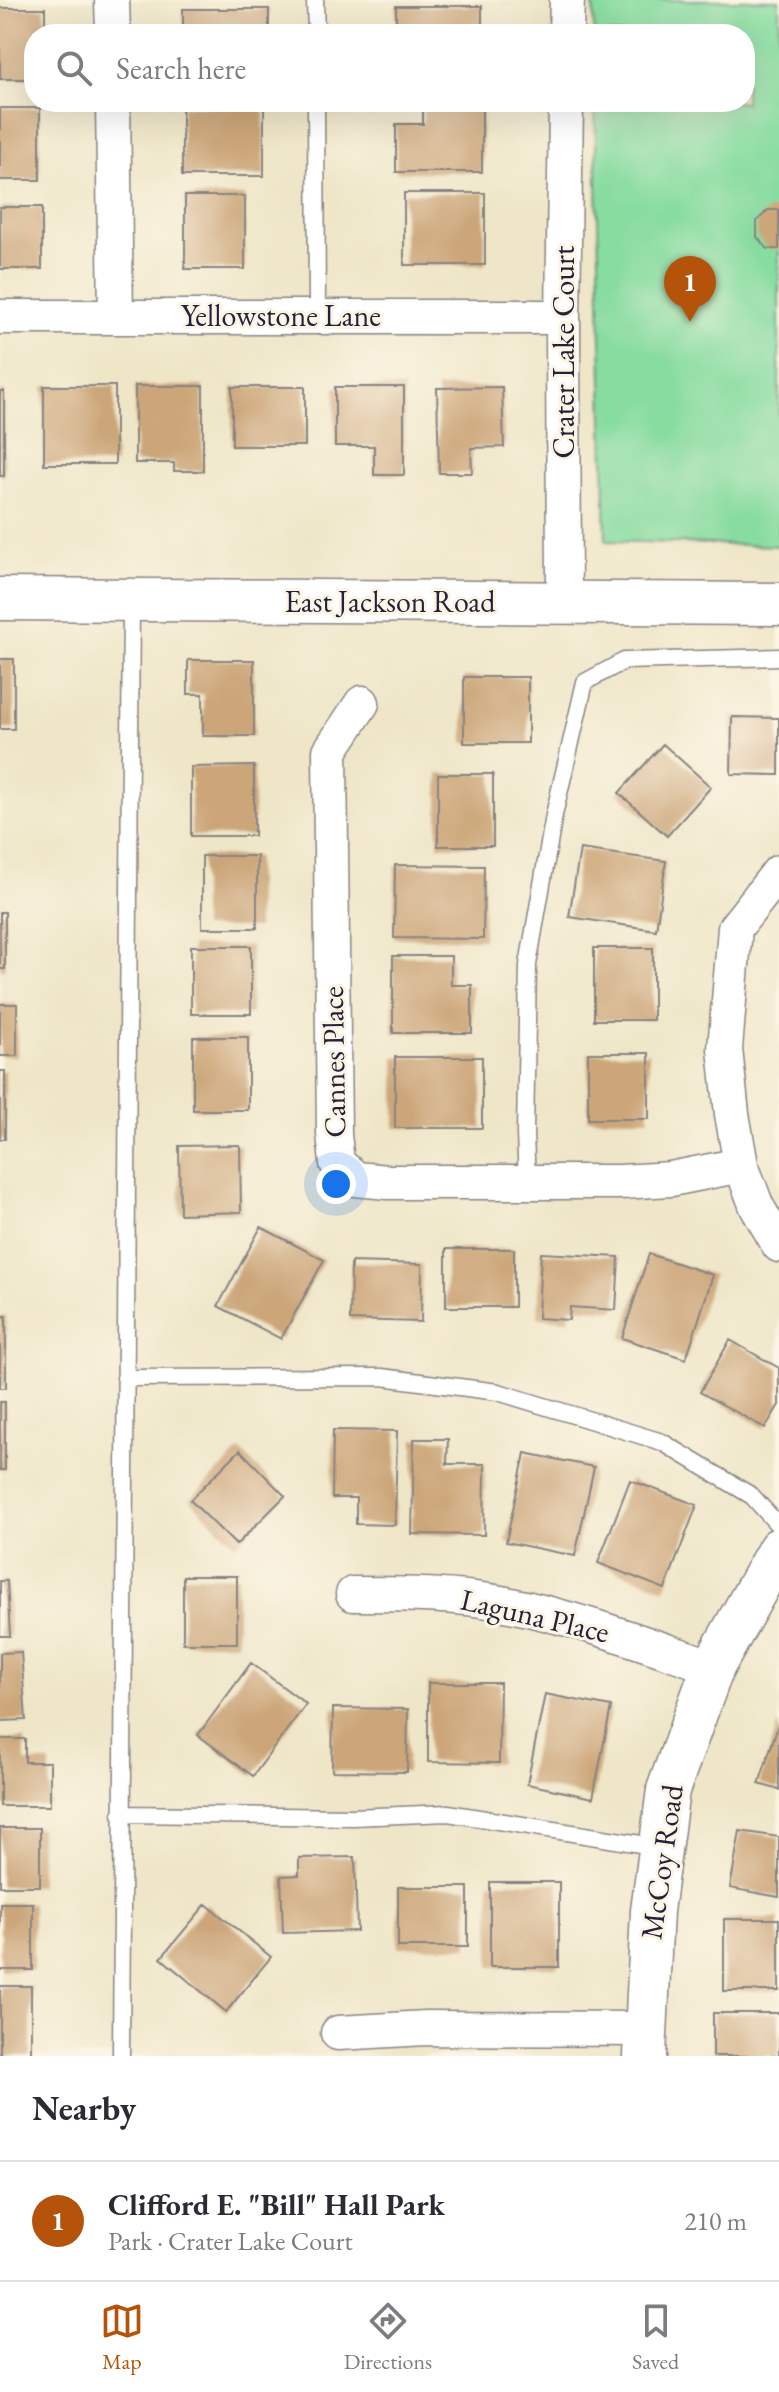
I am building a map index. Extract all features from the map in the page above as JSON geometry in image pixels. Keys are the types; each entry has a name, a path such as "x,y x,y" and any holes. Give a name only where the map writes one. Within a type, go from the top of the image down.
{"street":[{"path":"112,0 113,24"},
{"path":"566,24 567,0"},
{"path":"113,112 116,316"},
{"name":"Crater Lake Court","path":"564,603 566,112"},
{"name":"Yellowstone Lane","path":"0,317 563,317"},
{"name":"East Jackson Road","path":"0,599 779,604"},
{"name":"Cannes Place","path":"362,703 330,751 334,1134 337,1163 356,1179 388,1182 671,1179 741,1165"},
{"path":"779,872 735,928 725,1049 741,1165 757,1207 779,1245"},
{"name":"McCoy Road","path":"645,2043 652,1911 668,1790 713,1667 779,1549"},
{"name":"Laguna Place","path":"353,1594 426,1594 506,1604 604,1629 713,1667"},
{"path":"338,2033 426,2028 645,2043"}],"lane":[{"path":"315,0 316,24"},
{"path":"316,112 317,317"},
{"path":"121,2056 131,600"},
{"path":"527,1182 528,965 554,815 585,682 624,661 779,657"},
{"path":"125,1378 382,1377 498,1392 662,1442 752,1496 779,1526"},
{"path":"121,1814 353,1817 448,1813 661,1847"}],"green space":[{"path":"593,0 779,0 779,546 606,541 595,112 755,112 755,24 594,24"}],"building":[{"path":"396,6 482,6 482,24 396,24"},
{"path":"0,8 45,8 45,24 24,24 24,79 0,79"},
{"path":"183,9 269,9 269,24 183,24"},
{"path":"0,108 40,112 40,180 0,180"},
{"path":"182,112 264,112 264,176 182,176"},
{"path":"423,112 482,112 482,172 396,172 396,124 423,124"},
{"path":"404,193 485,193 485,265 404,265"},
{"path":"185,196 245,196 245,269 185,269"},
{"path":"0,207 42,207 42,269 0,269"},
{"path":"768,210 779,210 779,249 768,249 757,237 757,221"},
{"path":"44,386 115,386 115,464 44,464"},
{"path":"135,386 203,386 203,471 174,471 174,463 135,463"},
{"path":"232,387 305,387 305,446 232,446"},
{"path":"335,387 404,387 404,475 374,475 374,446 335,446"},
{"path":"502,387 504,447 471,448 472,473 439,473 437,388"},
{"path":"0,391 4,391 4,476 0,476"},
{"path":"0,659 14,659 14,729 0,729"},
{"path":"188,660 254,660 254,736 203,736 203,694 188,694"},
{"path":"464,677 528,677 528,743 464,743"},
{"path":"732,717 779,718 779,775 731,774"},
{"path":"663,744 711,787 667,836 619,793"},
{"path":"254,766 254,836 191,836 191,767"},
{"path":"438,774 493,774 493,846 438,846"},
{"path":"580,849 666,861 656,930 569,917"},
{"path":"202,856 257,856 257,928 202,928"},
{"path":"395,865 484,866 483,939 394,938"},
{"path":"0,912 5,912 5,969 0,969"},
{"path":"191,946 251,946 251,1014 191,1014"},
{"path":"594,948 653,948 653,1020 594,1020"},
{"path":"393,956 451,956 451,985 472,985 472,1033 393,1033"},
{"path":"0,1004 17,1004 17,1056 0,1056"},
{"path":"193,1037 248,1037 248,1110 193,1110"},
{"path":"588,1053 649,1053 649,1119 588,1119"},
{"path":"395,1057 482,1057 482,1128 395,1128"},
{"path":"0,1071 5,1071 5,1139 0,1139"},
{"path":"240,1145 241,1212 180,1214 179,1146"},
{"path":"261,1227 324,1260 281,1339 218,1306"},
{"path":"446,1249 514,1249 514,1307 446,1307"},
{"path":"541,1253 619,1257 616,1310 570,1307 569,1320 538,1318"},
{"path":"649,1254 713,1275 686,1359 622,1338"},
{"path":"351,1262 422,1264 421,1322 350,1320"},
{"path":"0,1316 6,1316 6,1388 0,1388"},
{"path":"730,1340 779,1368 779,1405 765,1428 700,1392"},
{"path":"0,1402 5,1402 5,1470 0,1470"},
{"path":"333,1430 397,1431 395,1525 356,1524 356,1498 332,1498"},
{"path":"414,1439 448,1439 447,1464 485,1464 484,1535 412,1534"},
{"path":"240,1450 285,1496 236,1545 190,1500"},
{"path":"525,1453 594,1467 575,1556 506,1542"},
{"path":"630,1480 697,1505 665,1589 598,1563"},
{"path":"183,1576 237,1576 237,1643 183,1643"},
{"path":"0,1581 7,1581 10,1636 0,1636"},
{"path":"21,1652 26,1720 0,1721 0,1653"},
{"path":"251,1663 306,1704 253,1776 198,1735"},
{"path":"428,1683 500,1683 499,1763 428,1762"},
{"path":"545,1694 611,1707 593,1798 527,1784"},
{"path":"333,1708 408,1709 407,1772 332,1771"},
{"path":"779,1725 779,1790 759,1784"},
{"path":"0,1739 25,1739 25,1762 50,1762 50,1806 0,1806"},
{"path":"0,1828 40,1828 40,1886 0,1886"},
{"path":"740,1831 779,1837 779,1897 730,1888"},
{"path":"355,1857 357,1931 283,1933 281,1876 299,1875 299,1858"},
{"path":"490,1882 559,1882 559,1967 490,1967"},
{"path":"398,1887 468,1887 468,1947 398,1947"},
{"path":"0,1903 33,1903 33,1970 0,1970"},
{"path":"206,1904 271,1957 226,2012 161,1958"},
{"path":"724,1919 779,1919 779,1991 724,1991"},
{"path":"0,1986 31,1986 31,2056 0,2056"},
{"path":"713,2013 779,2013 779,2056 713,2056"}],"place":[{"name":"Clifford E. \"Bill\" Hall Park","path":"690,322"}]}
